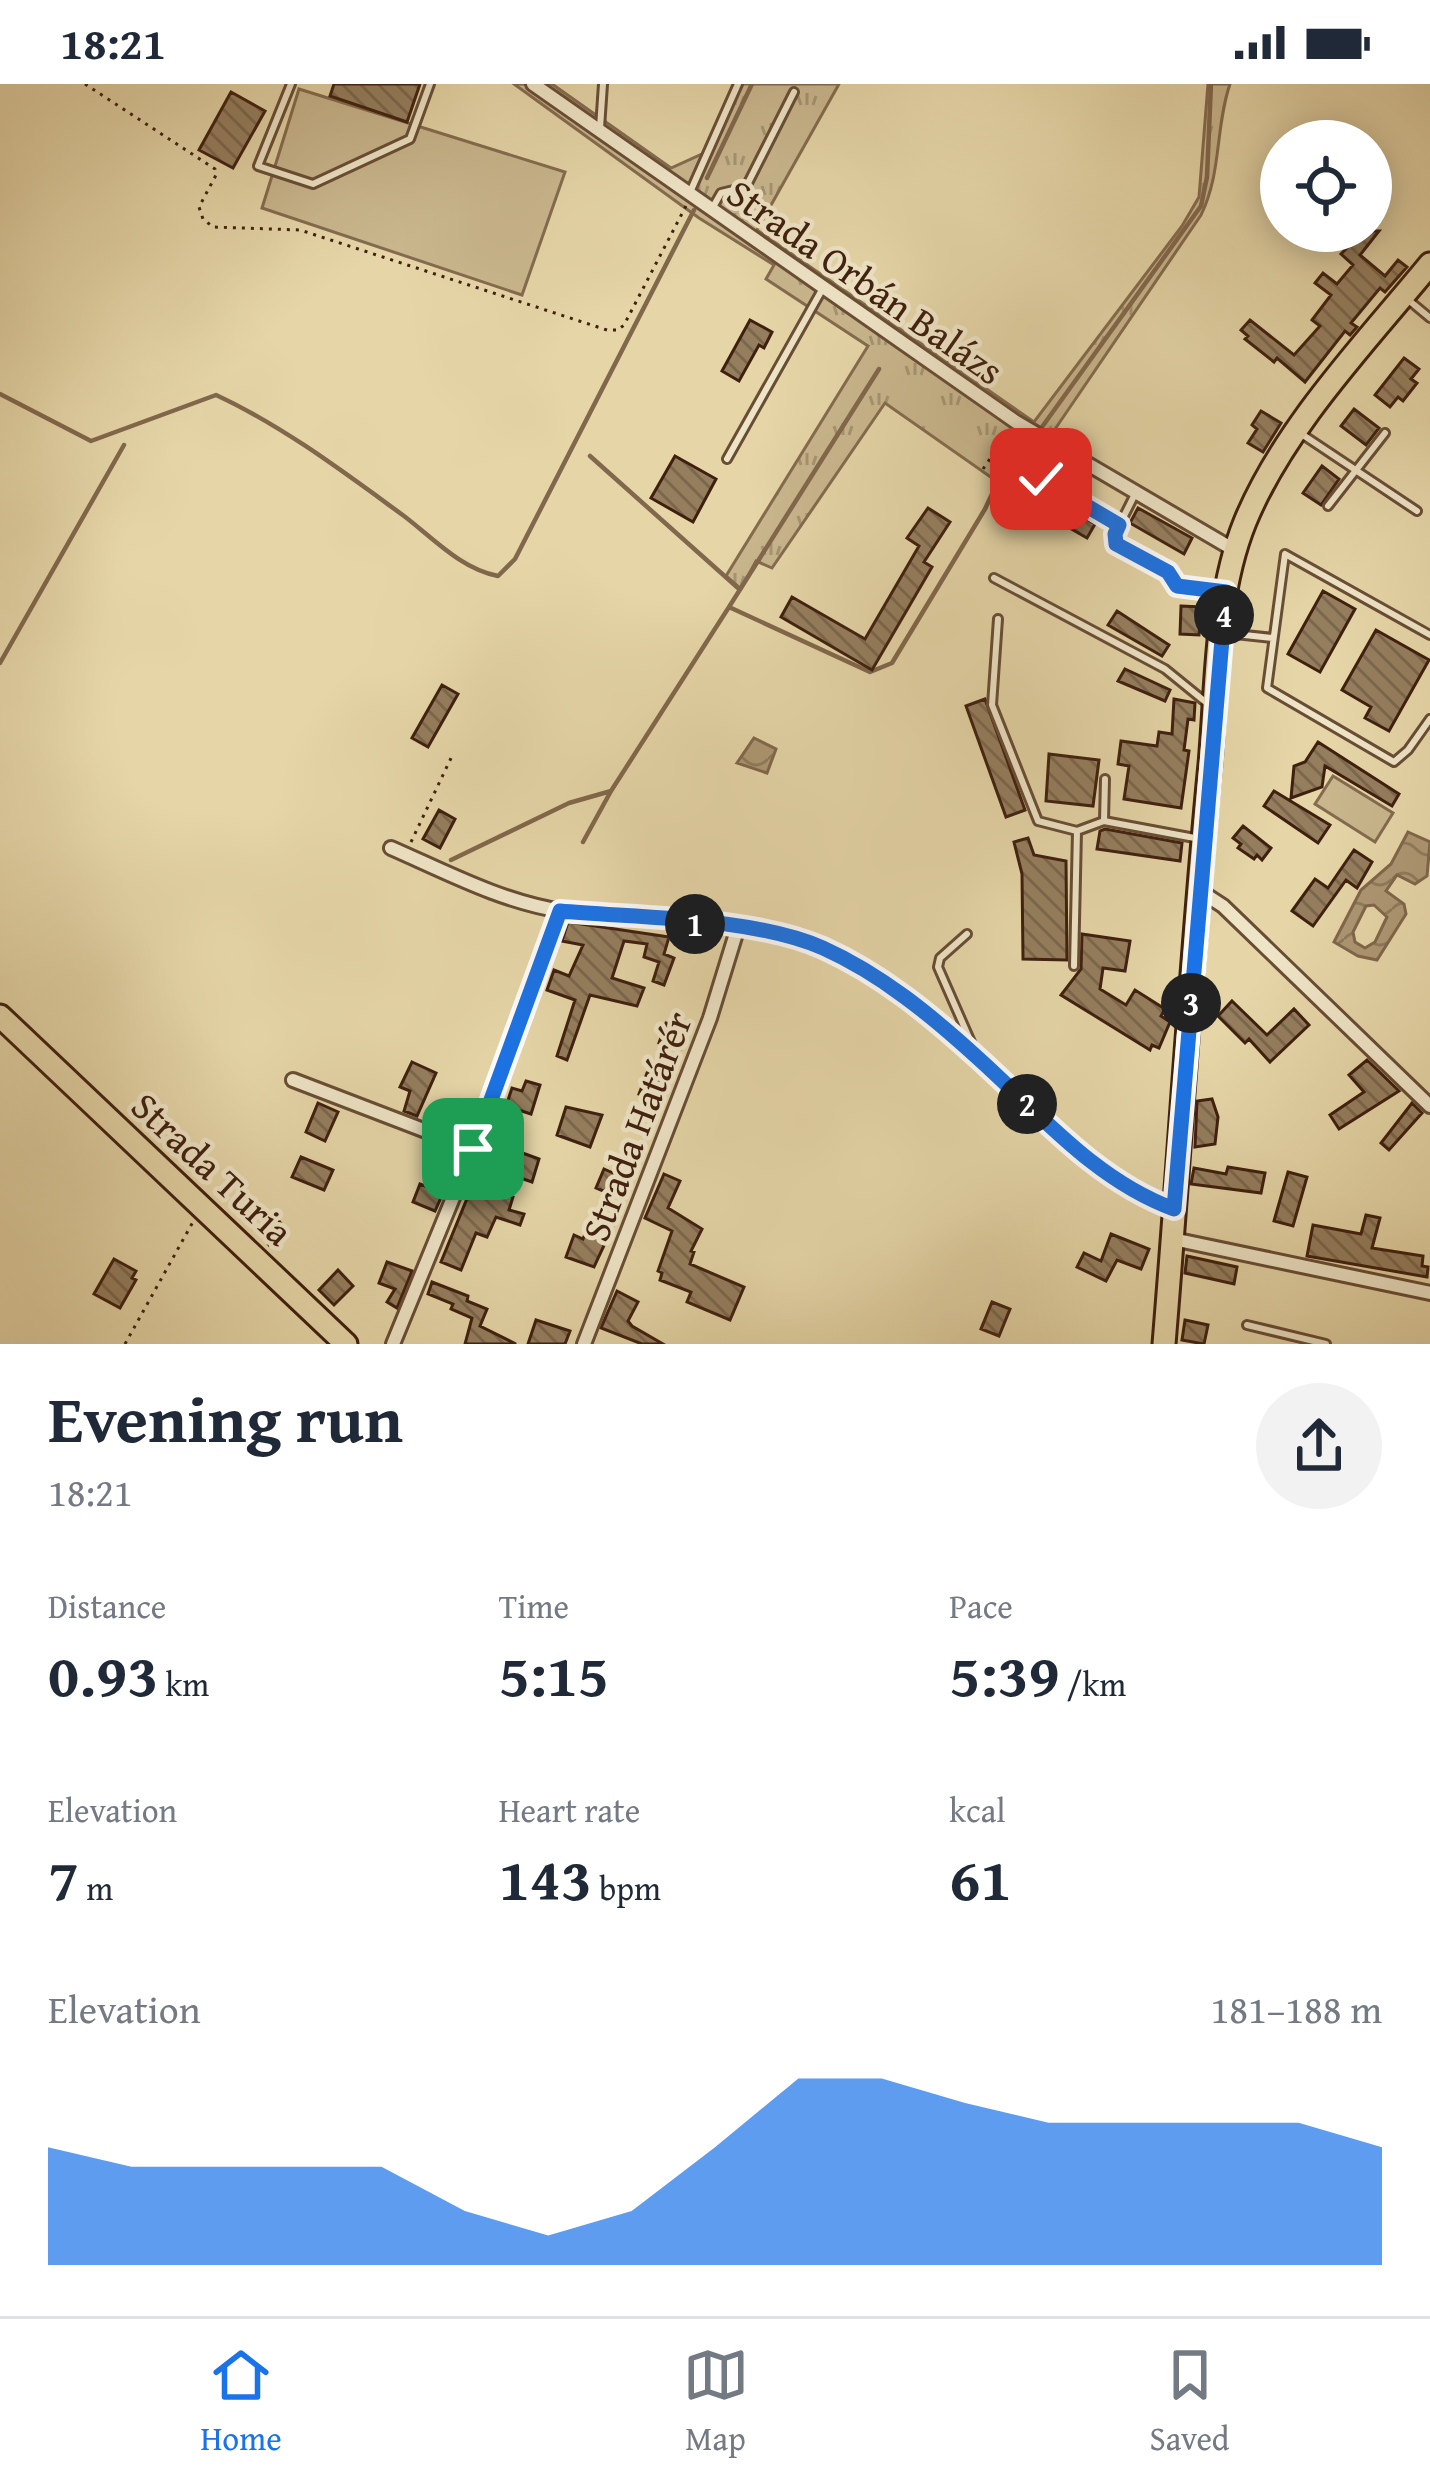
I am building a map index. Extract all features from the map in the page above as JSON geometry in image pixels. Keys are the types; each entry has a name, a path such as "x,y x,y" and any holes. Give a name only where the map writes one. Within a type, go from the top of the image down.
{"main road":[{"path":"1164,1344 1203,840 1226,592 1236,551 1269,471 1430,264"},
{"name":"Strada Turia","path":"0,1016 346,1344"}],"street":[{"name":"Strada Orbán Balázs","path":"533,84 1016,422 1236,551"},
{"path":"391,848 487,890 560,911 787,934 846,959 910,1001 1075,1150 1174,1209"},
{"path":"1200,891 1223,906 1430,1106"},
{"path":"392,1344 473,1149 560,911"},
{"name":"Strada Határér","path":"586,1343 710,1018 738,927"},
{"path":"293,1080 473,1149"},
{"path":"1173,1239 1430,1293"}],"lane":[{"path":"291,84 258,166 313,184 410,140 430,84"},
{"path":"600,131 603,84"},
{"path":"690,195 738,84"},
{"path":"711,210 721,194 746,187 794,92"},
{"path":"727,459 823,288"},
{"path":"1404,296 1430,318"},
{"path":"1297,430 1417,511"},
{"path":"1328,506 1385,433"},
{"path":"1041,479 1119,525"},
{"path":"1136,492 1115,534 1116,544 1168,572 1177,586 1226,592"},
{"path":"1430,635 1286,554 1267,688 1394,761 1408,751 1430,719"},
{"path":"994,578 1165,669 1215,710"},
{"path":"998,619 992,705 1037,821 1077,831 1104,820 1203,840"},
{"path":"1222,632 1274,638"},
{"path":"1104,820 1106,778"},
{"path":"1074,966 1077,831"},
{"path":"967,934 940,958 938,967 978,1058"},
{"path":"1247,1325 1326,1344"}],"path":[{"path":"85,84 214,169 217,175 200,207 202,219 213,227 300,230 607,331 618,331 624,325 690,195"},
{"path":"983,469 1016,422"},
{"path":"409,856 416,829 452,756"},
{"path":"124,1344 202,1207"}],"green space":[{"path":"514,84 552,84 671,168 704,153 735,84 839,84 757,230 1034,422 1199,197 1208,84 1230,84 1212,183 1201,215 1051,435 1034,423 992,478 885,403 772,568 756,561 741,589 726,576 868,346 766,279 774,265 699,218"},
{"path":"299,89 565,172 522,295 262,208"},
{"path":"1333,776 1393,813 1375,842 1315,804"}],"water":[{"path":"754,738 776,749 767,773 737,763"},
{"path":"1408,832 1430,842 1427,876 1415,884 1397,875 1386,891 1404,904 1406,914 1377,960 1358,956 1334,942 1361,890 1391,864","holes":["1374,905 1387,917 1375,942 1365,948 1355,942 1353,932 1366,906"]}],"building":[{"path":"334,84 420,84 407,122 330,96"},
{"path":"231,92 265,111 233,168 199,150"},
{"path":"1362,252 1360,255 1385,276 1398,260 1407,267 1385,292 1380,288 1351,323 1357,327 1350,335 1345,331 1305,382 1245,339 1248,336 1241,330 1250,320 1294,355 1320,326 1312,320 1331,295 1315,283 1323,273 1337,284 1353,265 1341,254"},
{"path":"750,320 772,332 739,381 722,371"},
{"path":"1404,358 1419,369 1411,379 1417,383 1403,401 1398,397 1390,407 1375,395"},
{"path":"1354,409 1379,428 1366,445 1341,426"},
{"path":"1261,411 1281,423 1263,452 1248,443"},
{"path":"1027,447 1042,455 1027,484 1095,524 1087,538 1004,490"},
{"path":"675,456 716,479 693,522 651,498"},
{"path":"1322,466 1339,479 1321,505 1303,493"},
{"path":"928,508 950,522 924,562 932,567 872,670 781,617 792,597 865,639 919,546 907,538"},
{"path":"1138,508 1192,538 1184,554 1130,523"},
{"path":"1323,591 1355,609 1320,672 1288,654"},
{"path":"1181,606 1201,607 1199,635 1180,634"},
{"path":"1117,611 1169,645 1162,656 1108,625"},
{"path":"1376,630 1429,660 1389,731 1365,718 1371,707 1342,690"},
{"path":"1125,669 1170,690 1165,701 1118,681"},
{"path":"442,685 458,694 428,747 412,738"},
{"path":"985,699 1025,810 1006,817 966,706"},
{"path":"1174,699 1195,703 1194,720 1188,719 1181,808 1124,799 1129,766 1118,764 1121,741 1157,746 1159,732 1172,734"},
{"path":"1318,742 1399,794 1392,806 1325,766 1322,787 1291,798 1294,766 1305,762"},
{"path":"1049,754 1099,760 1093,806 1046,801"},
{"path":"1274,791 1330,825 1318,843 1264,806"},
{"path":"439,810 455,819 440,848 423,839"},
{"path":"1243,826 1271,848 1262,860 1238,848 1241,844 1233,838"},
{"path":"1100,831 1182,843 1180,861 1097,849"},
{"path":"1028,838 1034,855 1066,861 1067,960 1023,959 1022,874 1014,842"},
{"path":"1354,850 1372,862 1357,888 1346,880 1313,926 1292,911 1315,879 1328,888"},
{"path":"568,922 669,937 664,954 674,958 664,985 653,981 659,962 644,957 647,944 624,941 612,978 644,988 637,1006 590,995 567,1060 557,1056 575,1000 547,990 554,970 569,976 583,945 562,941"},
{"path":"1082,934 1130,941 1125,971 1103,968 1100,989 1126,1005 1135,990 1165,1009 1161,1016 1170,1022 1159,1048 1152,1045 1150,1050 1061,995 1081,969"},
{"path":"1232,1001 1267,1035 1294,1009 1309,1025 1270,1062 1218,1016"},
{"path":"666,1023 687,1029 681,1049 659,1043"},
{"path":"1367,1060 1399,1091 1339,1129 1330,1115 1364,1092 1349,1075"},
{"path":"412,1062 436,1073 417,1116 404,1111 410,1091 400,1087"},
{"path":"647,1073 667,1079 660,1101 639,1094"},
{"path":"526,1081 540,1085 531,1114 506,1106 512,1088 522,1091"},
{"path":"1212,1099 1218,1117 1215,1144 1195,1147 1197,1101"},
{"path":"318,1103 338,1112 325,1141 306,1132"},
{"path":"1412,1103 1422,1113 1389,1150 1381,1143"},
{"path":"566,1107 602,1115 590,1147 557,1135"},
{"path":"517,1151 539,1159 532,1182 509,1174"},
{"path":"301,1157 333,1170 324,1190 292,1177"},
{"path":"480,1167 503,1175 498,1191 513,1197 509,1210 524,1214 520,1225 496,1217 487,1237 476,1233 461,1270 441,1262"},
{"path":"1228,1167 1265,1173 1261,1193 1191,1184 1194,1168 1226,1174"},
{"path":"604,1169 629,1180 622,1199 596,1188"},
{"path":"1288,1172 1307,1177 1293,1226 1274,1221"},
{"path":"664,1174 680,1181 668,1208 702,1229 690,1264 744,1287 730,1320 687,1302 691,1292 660,1280 658,1271 672,1231 645,1218"},
{"path":"420,1184 443,1193 435,1211 413,1202"},
{"path":"274,1215 287,1231 269,1245 257,1229"},
{"path":"1366,1215 1380,1218 1372,1248 1423,1256 1427,1277 1307,1256 1313,1225 1361,1234"},
{"path":"592,1216 614,1224 594,1267 566,1257 574,1235 583,1239"},
{"path":"1111,1234 1149,1249 1141,1269 1117,1260 1106,1281 1077,1267 1084,1253 1101,1261"},
{"path":"1187,1256 1237,1267 1234,1284 1185,1273"},
{"path":"114,1259 136,1271 120,1308 94,1294"},
{"path":"387,1262 412,1271 397,1308 387,1302 395,1289 379,1283"},
{"path":"338,1270 353,1286 334,1305 319,1290"},
{"path":"432,1282 487,1309 480,1326 516,1344 465,1344 472,1318 428,1294"},
{"path":"617,1291 638,1302 628,1321 632,1326 663,1344 642,1344 601,1328"},
{"path":"992,1302 1010,1309 999,1336 981,1329"},
{"path":"536,1320 570,1331 565,1344 528,1344"},
{"path":"1185,1320 1208,1325 1204,1344 1182,1340"}],"waterway":[{"path":"707,178 752,84"},
{"path":"1042,427 1201,206 1207,177 1211,84"},
{"path":"0,394 91,441 216,395 313,451 460,560 498,576 515,559 694,210"},
{"path":"729,607 879,369"},
{"path":"583,842 729,607 870,672 892,663 1024,440"},
{"path":"0,663 124,445"},
{"path":"590,456 738,588"},
{"path":"451,860 569,803 611,791"}],"route":[{"path":"473,1149 560,911 768,930 824,949 910,1001 1075,1150 1174,1209 1226,592 1177,586 1168,572 1116,544 1119,525 1041,479"}]}
